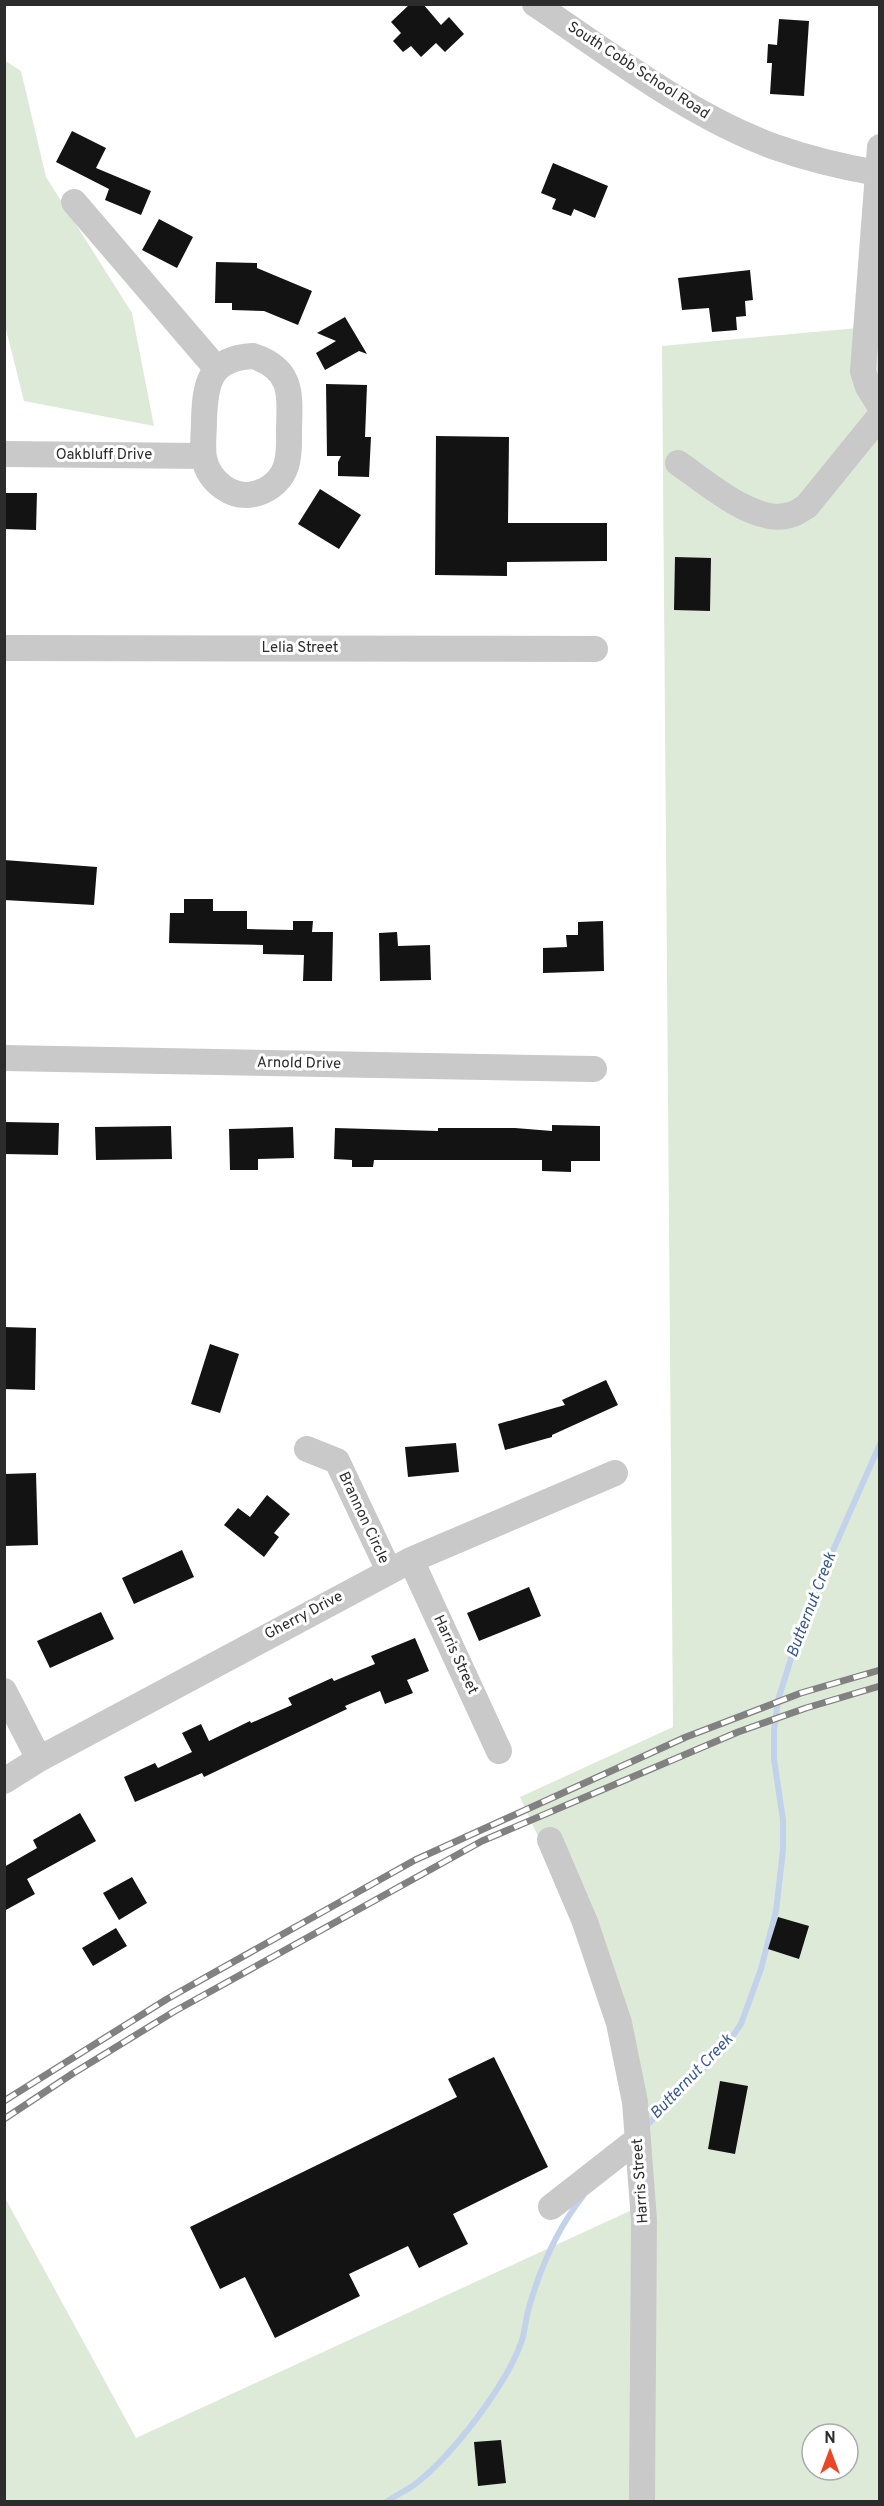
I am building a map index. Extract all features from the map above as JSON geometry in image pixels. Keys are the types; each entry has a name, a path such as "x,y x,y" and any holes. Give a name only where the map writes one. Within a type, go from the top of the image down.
{"street":[{"name":"South Cobb School Road","path":"536,4 699,112 774,147 829,164 877,174"},
{"path":"879,147 863,371 868,387 879,406"},
{"path":"74,202 217,369"},
{"path":"254,356 266,360 277,368 289,392 288,460 278,480 268,489 255,494 229,491 217,484 209,473 203,456 206,389 217,369 227,361 254,356"},
{"path":"678,463 752,512 767,516 790,516 807,506 879,416"},
{"name":"Oakbluff Drive","path":"4,454 203,456"},
{"name":"Lelia Street","path":"4,648 595,649"},
{"name":"Arnold Drive","path":"4,1058 594,1069"},
{"name":"Brannon Circle","path":"307,1449 337,1461 388,1571"},
{"name":"Gherry Drive","path":"4,1781 39,1759 388,1571 615,1473"},
{"name":"Harris Street","path":"411,1560 499,1751"},
{"path":"4,1690 39,1759"},
{"name":"Harris Street","path":"550,1839 585,1922 619,2024 635,2103 644,2220 642,2502"},
{"path":"551,2207 638,2139"}],"green space":[{"path":"4,60 21,71 46,177 132,313 154,426 24,401 4,321"},
{"path":"879,326 879,2501 5,2501 4,2196 136,2438 647,2203 594,1960 520,1797 673,1727 662,346"}],"building":[{"path":"410,4 423,4 441,25 449,17 464,34 445,52 436,43 421,57 411,46 403,52 393,41 401,33 391,22"},
{"path":"779,19 809,21 804,96 770,94 772,63 767,63 768,44 777,45"},
{"path":"72,131 106,148 96,168 151,191 141,215 105,200 109,189 56,162"},
{"path":"553,163 608,186 595,218 574,209 571,216 552,209 556,199 541,193"},
{"path":"159,219 193,237 177,268 142,250"},
{"path":"216,262 257,263 257,268 312,291 298,325 264,311 232,310 232,303 215,303"},
{"path":"750,270 753,300 745,301 746,316 736,317 737,330 712,332 709,308 682,310 678,278"},
{"path":"345,317 367,354 359,351 325,370 316,353 336,341 317,333"},
{"path":"326,384 367,385 365,437 371,437 369,477 338,476 338,462 341,456 327,456"},
{"path":"436,436 509,437 508,523 607,523 607,561 507,562 507,576 435,575"},
{"path":"320,489 361,515 339,549 298,524"},
{"path":"4,493 37,493 36,530 4,529"},
{"path":"675,557 711,558 710,611 674,610"},
{"path":"4,860 97,867 94,905 4,900"},
{"path":"184,899 213,899 213,911 247,911 247,929 293,930 293,921 313,921 312,932 333,932 332,981 303,981 304,955 263,954 263,945 169,943 170,913 184,913"},
{"path":"603,921 604,971 543,973 543,948 567,947 566,935 578,935 578,922"},
{"path":"397,932 398,946 430,945 431,980 380,981 379,933"},
{"path":"4,1122 59,1123 58,1155 4,1154"},
{"path":"552,1125 600,1126 600,1161 571,1161 571,1172 542,1171 542,1160 374,1160 373,1167 352,1167 352,1160 334,1159 335,1128 438,1131 438,1128 515,1128 552,1131"},
{"path":"171,1126 172,1159 96,1160 95,1127"},
{"path":"293,1127 294,1158 258,1159 258,1170 230,1170 229,1129"},
{"path":"4,1327 36,1328 35,1390 4,1389"},
{"path":"210,1344 239,1354 220,1413 191,1404"},
{"path":"606,1380 618,1405 552,1437 505,1450 498,1424 565,1405 562,1400"},
{"path":"456,1443 459,1472 408,1477 405,1447"},
{"path":"36,1473 38,1545 4,1546 4,1474"},
{"path":"267,1495 290,1514 274,1533 279,1537 264,1557 224,1525 238,1508 250,1517"},
{"path":"182,1550 194,1577 134,1604 122,1578"},
{"path":"529,1587 541,1616 479,1641 467,1613"},
{"path":"101,1612 114,1639 50,1668 37,1641"},
{"path":"415,1638 429,1671 407,1680 413,1693 385,1704 380,1691 345,1706 347,1709 204,1777 202,1773 135,1802 124,1777 155,1763 158,1768 192,1752 182,1733 201,1724 209,1741 250,1721 251,1723 292,1705 288,1698 332,1678 334,1681 375,1664 371,1656"},
{"path":"80,1813 96,1841 27,1879 35,1894 4,1911 4,1867 37,1848 33,1840"},
{"path":"132,1877 147,1903 119,1920 103,1893"},
{"path":"778,1917 809,1926 799,1959 768,1949"},
{"path":"116,1928 127,1946 93,1966 82,1948"},
{"path":"494,2057 548,2167 453,2214 468,2244 419,2268 408,2246 349,2274 360,2296 275,2338 245,2277 220,2289 190,2227 457,2097 448,2079"},
{"path":"720,2081 748,2086 735,2154 708,2149"},
{"path":"501,2440 506,2483 478,2486 474,2442"}],"waterway":[{"name":"Butternut Creek","path":"644,2128 723,2050 741,2024 761,1969 776,1911 783,1850 783,1820 774,1759 774,1730 778,1700 805,1614 880,1444"},
{"name":"Butternut Creek","path":"386,2502 414,2485 444,2457 476,2420 503,2380 521,2343 532,2296 543,2266 565,2222 583,2196"}],"railway":[{"path":"4,2101 167,1999 415,1860 686,1737 801,1693 880,1670"},
{"path":"4,2119 175,2011 482,1841 738,1732 806,1708 880,1686"}]}
